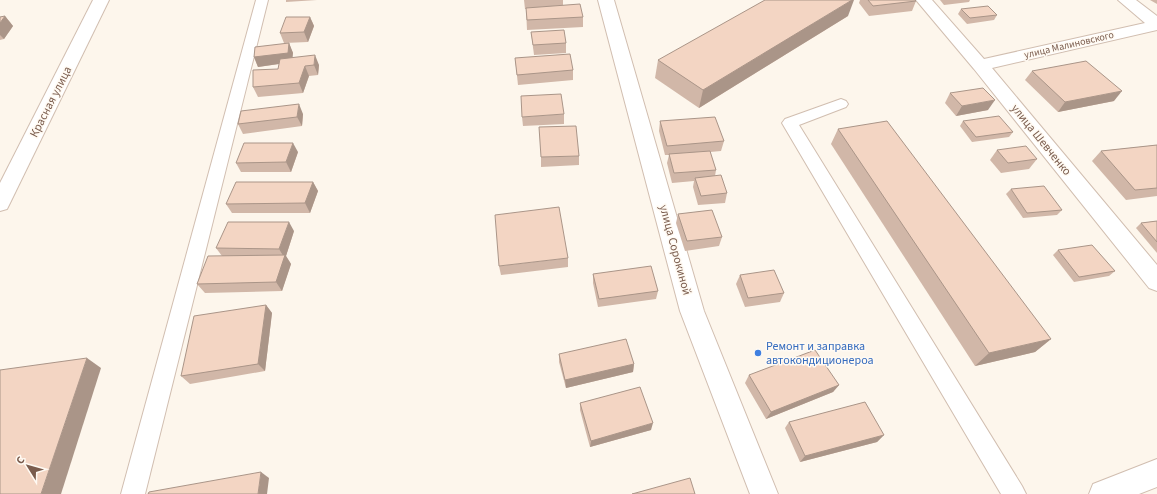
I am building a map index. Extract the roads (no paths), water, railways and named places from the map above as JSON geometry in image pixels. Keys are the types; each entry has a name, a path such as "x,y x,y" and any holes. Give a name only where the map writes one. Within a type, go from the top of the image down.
{"street":[{"name":"Красная улица","path":"0,203 101,0"},
{"name":"улица Сорокиной","path":"606,0 692,311 764,494"},
{"name":"улица Шевченко","path":"924,0 980,65 1157,281"},
{"path":"1126,0 1157,25"},
{"name":"улица Малиновского","path":"980,65 1157,25"},
{"path":"1103,494 1157,474"}],"lane":[{"path":"133,494 262,0"},
{"path":"841,104 790,123 1014,494"}],"place":[{"name":"Ремонт и заправка автокондиционероа","path":"758,353"}]}
